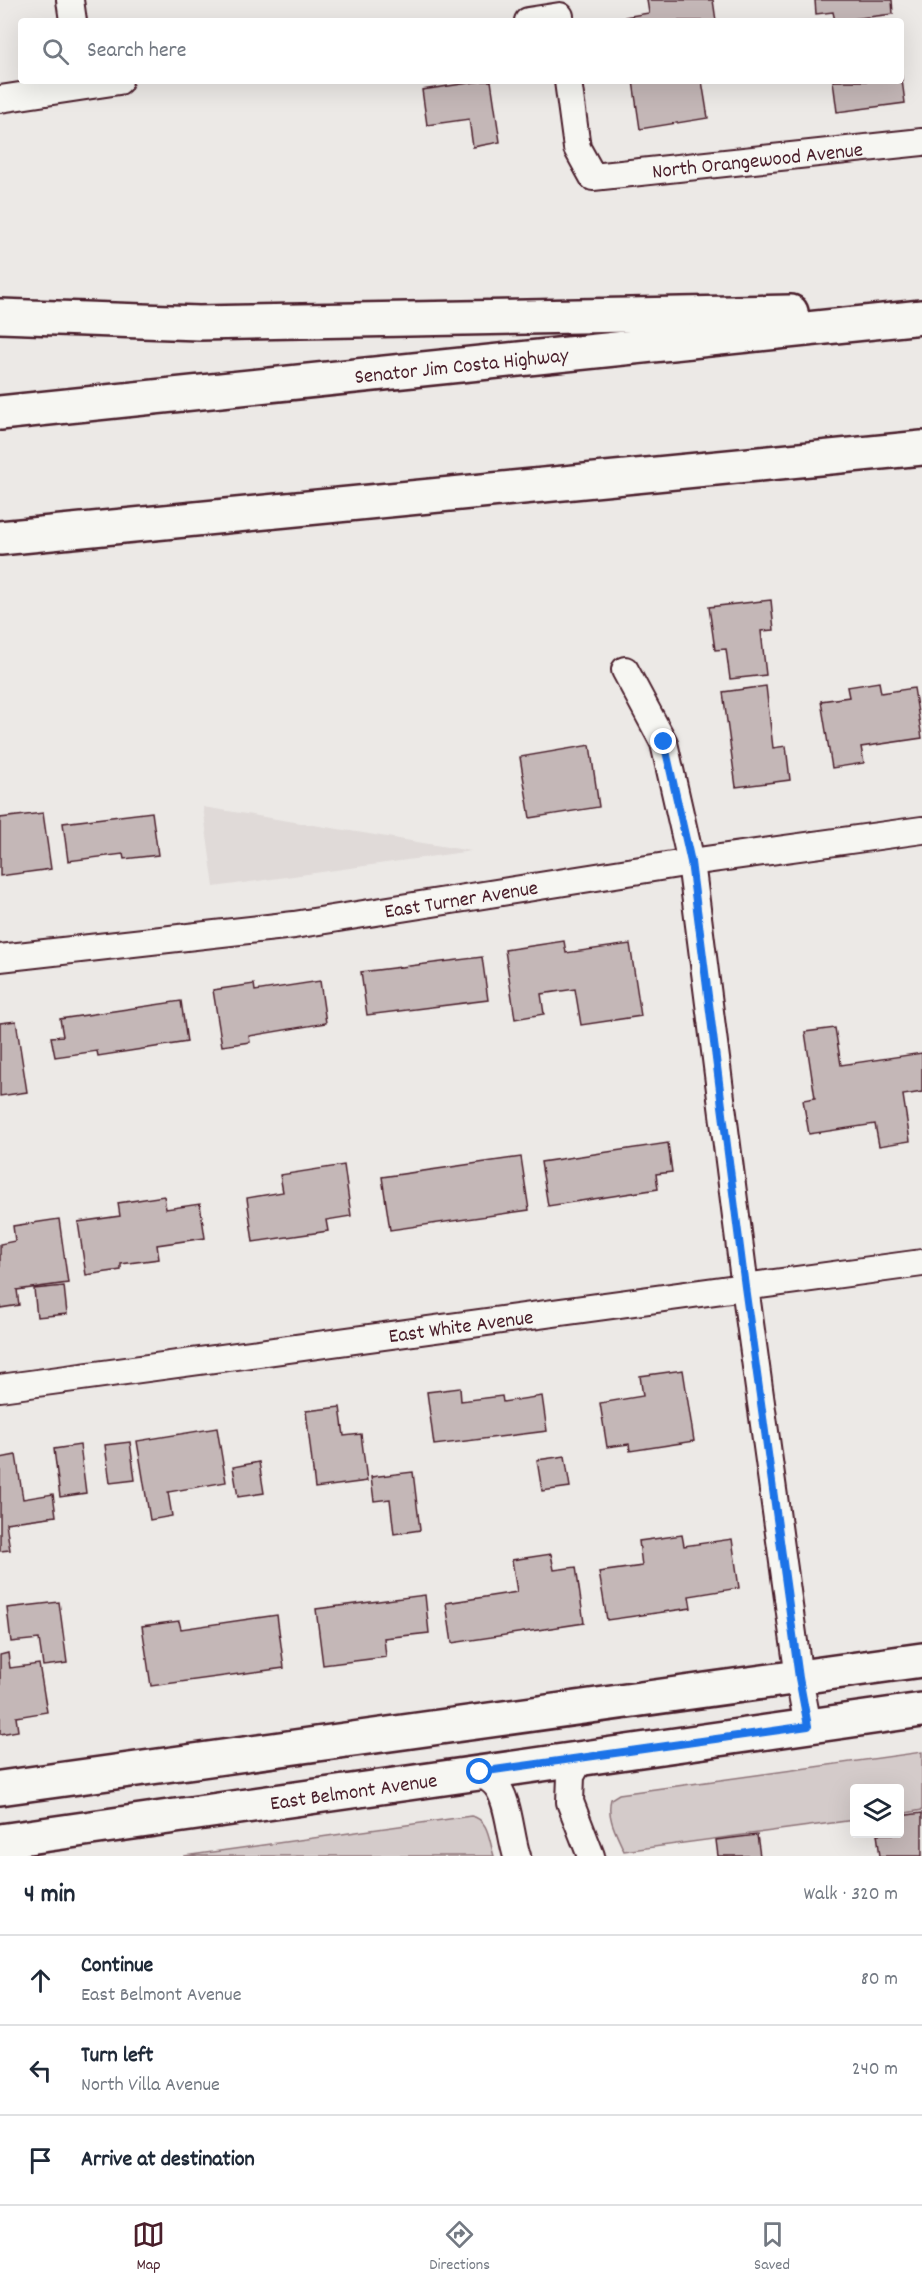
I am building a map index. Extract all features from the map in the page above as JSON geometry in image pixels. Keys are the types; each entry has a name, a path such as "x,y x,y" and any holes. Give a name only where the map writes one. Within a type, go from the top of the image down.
{"main road":[{"path":"0,316 199,322 922,310"},
{"name":"Senator Jim Costa Highway","path":"0,413 922,317"},
{"path":"0,538 922,448"},
{"path":"0,1788 922,1660"},
{"name":"East Belmont Avenue","path":"0,1842 922,1710"}],"street":[{"path":"70,0 73,18"},
{"path":"539,18 560,12"},
{"path":"0,99 82,84"},
{"name":"North Orangewood Avenue","path":"568,84 577,148 593,177 922,142"},
{"path":"625,670 664,742 691,862 745,1287 799,1678 808,1726"},
{"name":"East Turner Avenue","path":"0,958 294,925 691,862 922,830"},
{"name":"East White Avenue","path":"0,1388 922,1263"},
{"path":"581,1758 571,1776 570,1802 591,1856"},
{"path":"480,1772 497,1785 506,1805 517,1856"}],"shaded area":[{"path":"203,807 369,834 471,851 214,887"},
{"path":"922,1752 922,1810 904,1813 904,1784 850,1784 850,1821 624,1851 615,1832 610,1812 611,1799 619,1794"},
{"path":"471,1816 477,1818 485,1826 494,1856 184,1856"}],"building":[{"path":"647,0 713,0 716,18 625,18 649,13"},
{"path":"815,0 892,0 893,14 834,18 833,12 816,14"},
{"path":"462,84 491,84 500,142 473,147 469,119 427,125 422,90"},
{"path":"633,84 702,84 708,118 640,129"},
{"path":"833,84 903,84 905,103 837,112"},
{"path":"771,600 774,630 761,631 766,675 730,679 726,649 715,650 709,607"},
{"path":"879,682 881,693 914,688 922,738 861,747 864,763 832,768 821,701 849,697 847,687"},
{"path":"766,686 773,748 786,746 790,780 736,787 723,692"},
{"path":"590,745 599,807 530,818 520,757"},
{"path":"152,812 158,855 124,859 123,854 68,861 63,823"},
{"path":"43,813 51,869 0,876 0,818"},
{"path":"564,941 566,953 630,944 641,1016 581,1025 575,989 541,994 544,1014 515,1019 505,950"},
{"path":"482,957 488,1000 367,1015 361,972"},
{"path":"320,981 326,1023 249,1036 250,1042 222,1046 213,990 254,984 255,991"},
{"path":"181,1001 187,1042 98,1056 97,1051 55,1057 51,1037 63,1036 60,1019"},
{"path":"16,1021 27,1092 0,1096 0,1023"},
{"path":"835,1028 841,1065 922,1053 922,1092 903,1095 910,1141 879,1146 875,1124 809,1134 803,1100 815,1098 805,1032"},
{"path":"668,1143 672,1172 656,1174 658,1189 548,1206 541,1162"},
{"path":"521,1157 529,1210 390,1230 382,1177"},
{"path":"344,1165 351,1216 326,1220 328,1231 253,1242 247,1198 283,1192 280,1175"},
{"path":"164,1196 166,1209 200,1204 205,1238 157,1245 159,1259 121,1264 121,1270 86,1275 78,1222 120,1216 118,1203"},
{"path":"59,1219 68,1283 17,1290 19,1305 0,1308 0,1244 15,1241 13,1226"},
{"path":"64,1286 67,1314 37,1317 34,1289"},
{"path":"683,1370 694,1441 630,1451 629,1444 607,1447 600,1403 643,1396 640,1376"},
{"path":"460,1388 461,1401 502,1396 503,1402 542,1396 547,1431 434,1445 427,1392"},
{"path":"340,1407 344,1436 361,1434 367,1481 315,1488 306,1411"},
{"path":"217,1428 226,1482 168,1492 172,1516 150,1520 137,1441"},
{"path":"130,1442 135,1480 110,1483 105,1445"},
{"path":"80,1445 86,1493 60,1497 54,1449"},
{"path":"16,1455 23,1499 53,1494 56,1516 6,1523 10,1550 0,1551 0,1458"},
{"path":"565,1456 570,1487 542,1491 537,1460"},
{"path":"259,1462 264,1493 238,1497 233,1467"},
{"path":"413,1472 420,1530 394,1534 390,1499 374,1501 371,1477"},
{"path":"682,1535 684,1546 732,1539 739,1588 689,1596 691,1608 607,1620 599,1572 642,1566 639,1541"},
{"path":"551,1554 554,1570 576,1567 584,1623 452,1643 446,1603 517,1592 512,1560"},
{"path":"425,1595 429,1633 384,1638 386,1657 323,1665 316,1609"},
{"path":"59,1602 67,1663 43,1666 39,1639 11,1642 7,1608"},
{"path":"277,1615 284,1668 151,1686 142,1626 179,1621 181,1629"},
{"path":"8,1653 10,1668 39,1664 47,1712 16,1717 18,1731 0,1734 0,1655"},
{"path":"922,1813 922,1856 880,1856 878,1838 904,1838 904,1815"},
{"path":"757,1835 760,1856 718,1856 716,1840"}],"route":[{"path":"480,1772 808,1726 799,1678 745,1287 691,862 664,742"}]}
